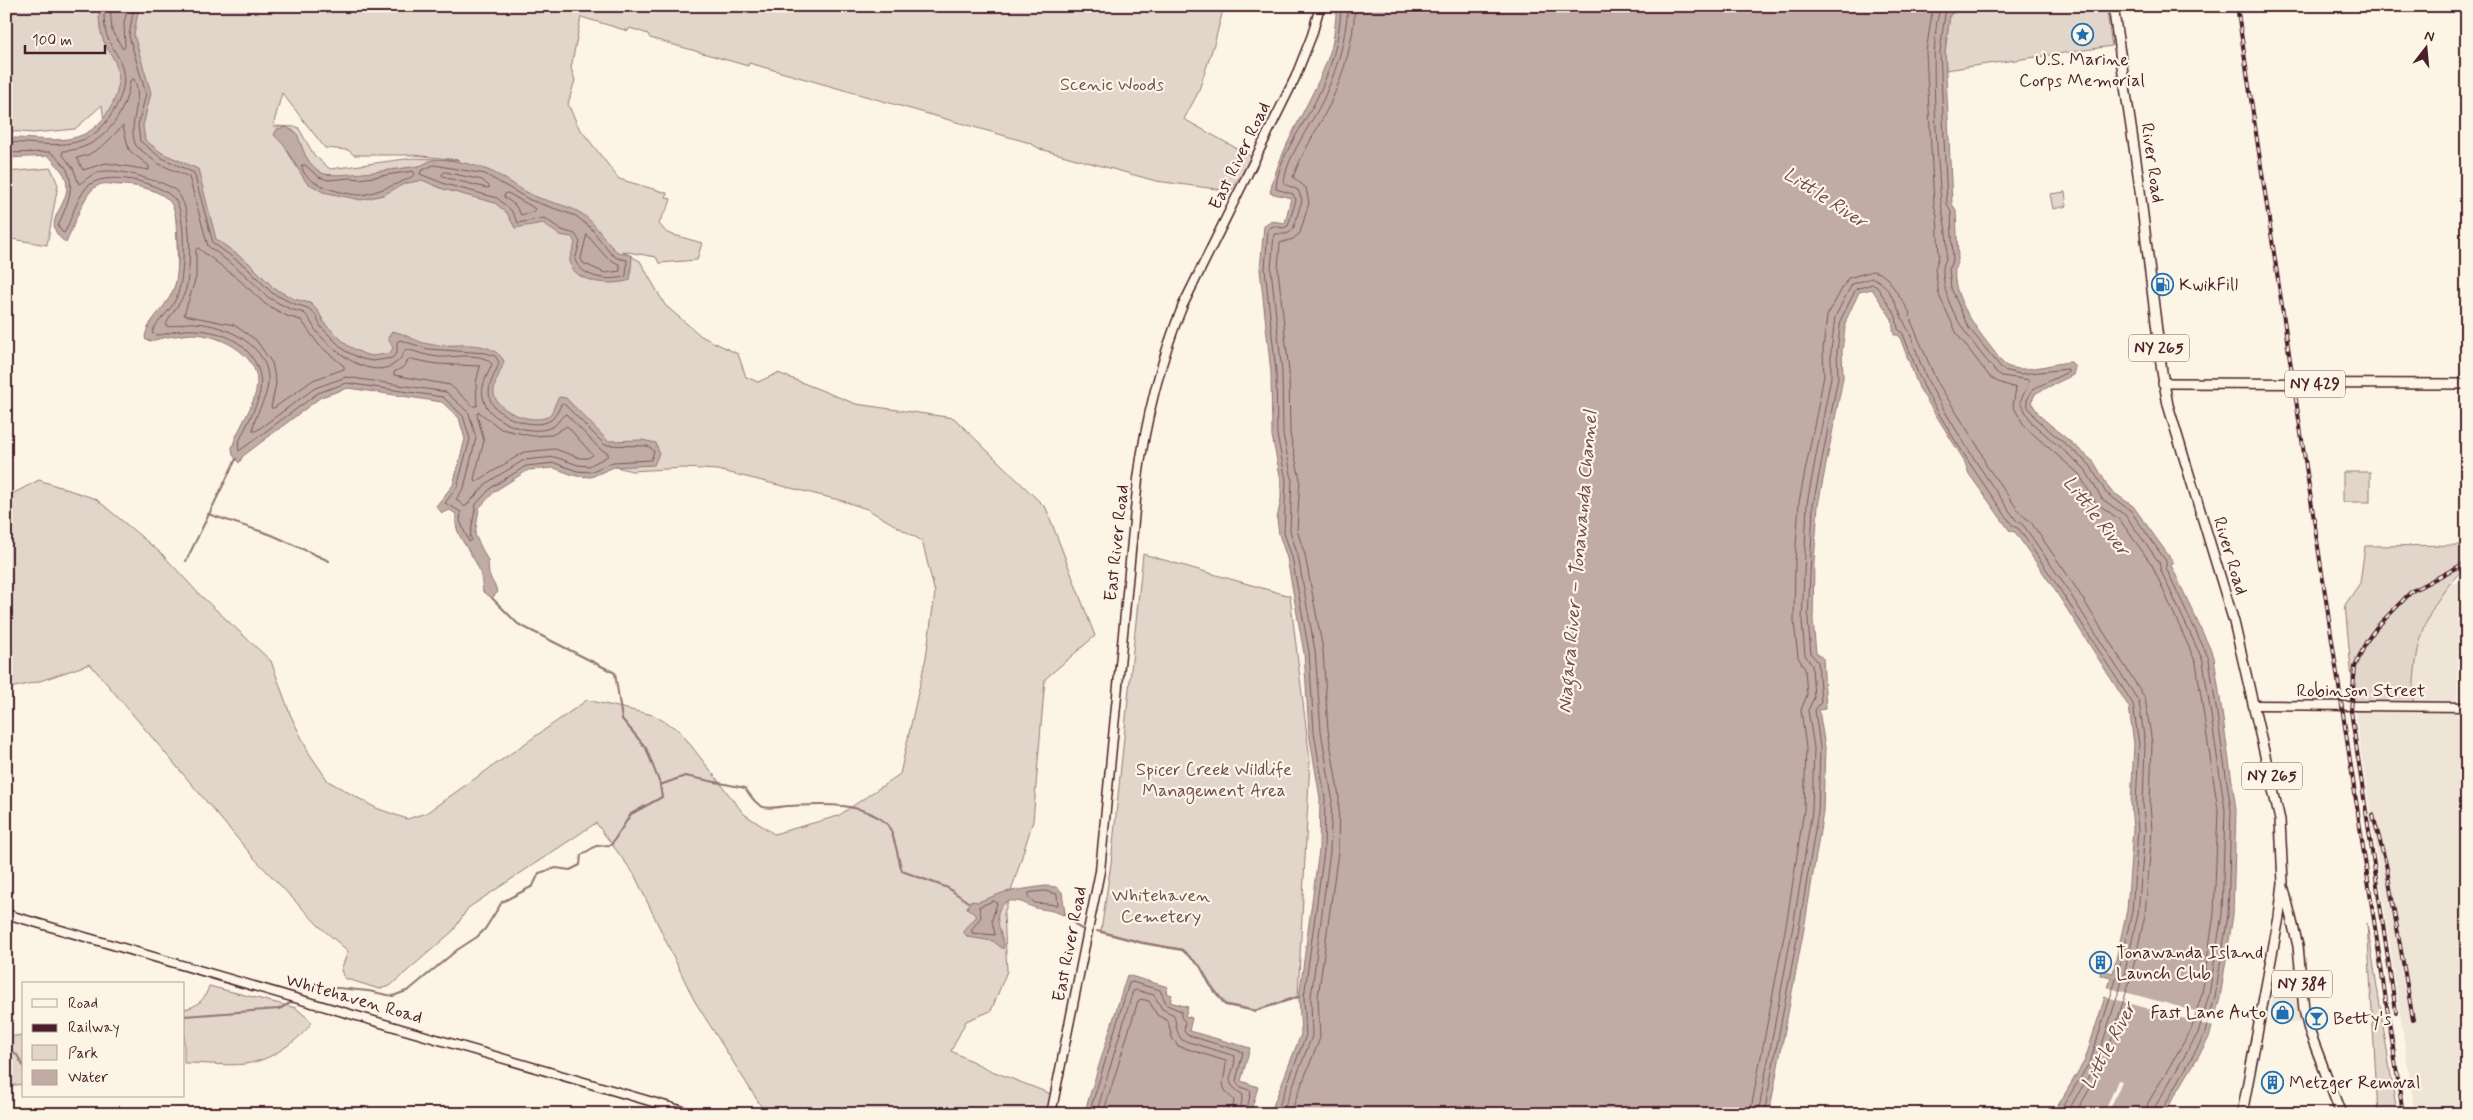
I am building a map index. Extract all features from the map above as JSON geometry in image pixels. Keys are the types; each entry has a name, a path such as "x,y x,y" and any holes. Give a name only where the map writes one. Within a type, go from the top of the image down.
{"main road":[{"name":"East River Road","path":"1051,1114 1099,879 1138,479 1148,423 1172,336 1183,305 1295,78 1312,35 1320,6"},
{"name":"River Road","path":"2113,6 2139,182 2163,383 2174,432 2234,622 2255,705 2280,820 2282,884 2279,917 2242,1114"},
{"name":"NY 429","path":"2163,383 2467,384"},
{"name":"Robinson Street","path":"2255,705 2467,707"},
{"name":"NY 384","path":"2282,884 2298,946 2304,1010 2309,1030 2341,1114"},
{"name":"Whitehaven Road","path":"6,914 694,1114"}],"shaded area":[{"path":"2459,582 2457,711 2467,712 2467,1114 2415,1114 2355,711 2413,709 2414,667 2422,630 2447,584"},
{"path":"2278,967 2292,969 2302,1023 2269,1022"}],"green space":[{"name":"Scenic Woods","path":"6,6 1224,6 1198,93 1184,119 1252,157 1241,180 1238,179 1231,191 1156,181 1040,149 1030,143 749,63 748,66 650,38 648,34 630,28 628,31 581,17 571,68 575,80 568,104 578,126 619,179 667,193 666,197 671,199 659,224 667,233 702,243 697,260 659,263 656,257 622,251 640,261 665,305 701,336 738,354 746,377 758,382 778,373 856,404 954,418 1046,508 1095,636 1045,679 1033,821 1004,914 1007,971 991,1011 966,1021 951,1051 992,1071 1051,1094 1046,1114 766,1114 694,1000 634,874 596,823 468,908 453,931 390,986 379,989 344,978 341,970 348,951 319,926 254,858 90,664 37,682 6,689 6,497 39,480 96,499 162,554 200,595 271,661 290,714 309,753 328,781 376,808 407,819 426,813 587,700 653,715 679,730 744,814 774,834 838,816 900,774 926,657 935,593 922,541 867,509 843,501 718,470 684,468 632,471 549,450 436,393 179,296 175,194 105,131 102,105 75,129 34,133 6,131","holes":["282,93 325,148 348,150 354,155 413,155 459,160 413,158 330,169 314,155 298,127 273,126"]},
{"path":"1955,6 2106,6 2112,46 1946,70 1945,52 1950,14 1955,12"},
{"path":"51,168 58,185 47,245 6,238 6,172"},
{"path":"2065,192 2067,206 2053,209 2050,194"},
{"path":"2343,472 2370,472 2370,502 2343,502"},
{"path":"2467,545 2467,565 2439,598 2423,631 2415,667 2413,709 2355,711 2345,605 2360,583 2365,546"},
{"name":"Spicer Creek Wildlife Management Area","path":"1143,554 1290,596 1310,760 1298,996 1255,1010 1226,1004 1200,966 1182,949 1142,942 1101,931 1111,863"},
{"path":"2367,923 2397,1114 2378,1114"},
{"path":"209,986 296,1008 312,1022 304,1033 294,1041 261,1060 237,1065 185,1063 185,1009 193,1007 205,995"},
{"path":"22,1035 22,1084 6,1086 6,1037"}],"water":[{"path":"99,6 139,6 134,35 151,93 143,126 145,140 162,153 198,169 216,239 249,263 275,289 294,299 310,303 318,311 325,324 348,346 364,354 373,356 390,353 393,348 388,338 392,331 428,344 469,345 489,348 504,361 496,381 494,394 501,406 508,411 524,418 541,419 549,415 559,397 566,398 608,441 642,440 656,443 659,453 654,465 614,467 591,477 576,476 554,468 528,470 495,491 479,508 475,535 488,561 489,575 498,592 492,598 483,592 478,568 459,534 456,514 450,510 442,513 436,506 453,485 465,439 459,418 442,402 348,388 321,397 243,456 239,463 233,455 232,448 254,400 257,383 256,372 251,363 235,347 213,337 192,334 151,341 146,340 145,337 151,322 167,302 175,285 178,249 177,229 172,205 163,196 142,187 106,184 97,186 85,199 66,243 58,235 54,227 57,213 65,198 67,189 63,173 49,156 6,158 6,138 52,140 79,136 91,130 102,120 112,105 119,77 115,62 102,35 99,21"},
{"path":"1337,6 1955,6 1955,12 1950,14 1945,52 1952,204 1956,210 1958,260 1955,271 1955,283 1964,308 2005,365 2012,368 2029,369 2071,362 2075,367 2073,375 2036,393 2031,402 2040,416 2094,462 2110,490 2133,506 2174,563 2171,565 2214,657 2236,809 2233,915 2220,998 2209,1038 2164,1114 2053,1114 2085,1060 2111,978 2100,975 2101,970 2113,973 2127,910 2133,829 2131,804 2134,744 2129,707 2053,587 2015,532 2010,531 1969,474 1964,460 1919,388 1899,335 1894,335 1892,319 1872,289 1859,292 1846,320 1842,351 1843,378 1818,505 1814,562 1813,621 1816,653 1823,658 1826,709 1819,710 1825,747 1823,812 1805,923 1769,1114 1270,1114 1301,1034 1299,997 1319,850 1320,798 1309,733 1304,653 1287,558 1279,534 1277,519 1281,499 1281,480 1272,436 1271,373 1260,269 1264,226 1271,221 1285,223 1291,198 1270,193 1275,174 1332,47"},
{"path":"286,127 296,132 311,164 322,173 328,175 384,171 419,166 438,159 480,167 532,195 567,207 585,216 615,250 632,256 630,280 605,283 587,279 573,269 570,262 575,243 572,237 559,235 543,223 515,228 507,213 495,203 443,189 422,180 404,184 383,195 361,200 323,192 306,182 283,144 274,135 277,129"},
{"path":"1045,886 1056,887 1062,892 1065,913 1063,915 1021,902 1009,901 1003,904 998,914 1004,945 1003,949 993,941 968,937 964,933 965,929 977,916 967,908 970,901 978,902 1005,892"},
{"path":"1127,975 1168,987 1166,993 1172,995 1170,1002 1188,1007 1185,1016 1192,1018 1189,1031 1250,1048 1241,1081 1258,1087 1250,1114 1084,1114"}],"pier":[{"path":"2106,987 2217,1017 2214,1027 2103,996"},
{"path":"2118,1080 2122,1081 2108,1114 2104,1114"}],"waterway":[{"path":"186,561 236,459"},
{"path":"208,514 272,535 329,561"},
{"path":"492,598 518,624 615,673 622,719 646,748 660,784"},
{"path":"309,991 315,988 338,988 393,996 409,990 457,950 477,937 485,929 502,902 533,886 539,873 556,868 570,870 580,865 581,855 596,846 611,845 631,814 662,797 660,785 685,776 745,788 755,802 766,808 839,806 852,807 876,816 887,824 889,828 894,839 902,871 948,888 968,902"},
{"path":"1064,913 1082,929"},
{"path":"1097,931 1142,943 1182,950 1200,966 1210,985 1225,1005 1255,1011 1299,997"},
{"path":"185,1016 279,1009 292,1002"},
{"path":"6,1051 10,1050 17,1055 22,1064"}],"railway":[{"path":"2237,6 2403,1114"},
{"path":"2396,1012 2351,711 2355,667 2366,642 2376,628 2412,591 2467,562"},
{"path":"2373,815 2386,864 2413,1020"}],"place":[{"name":"U.S. Marine Corps Memorial","path":"2082,35"},
{"name":"KwikFill","path":"2163,285"},
{"name":"Tonawanda Island Launch Club","path":"2100,963"},
{"name":"Fast Lane Auto","path":"2282,1013"},
{"name":"Betty's","path":"2317,1019"},
{"name":"Metzger Removal","path":"2273,1083"}],"water label":[{"name":"Little River","path":"1825,198"},
{"name":"Little River","path":"2096,516"},
{"name":"Niagara River – Tonawanda Channel","path":"1578,562"},
{"name":"Little River","path":"2109,1046"}],"park label":[{"name":"Whitehaven Cemetery","path":"1161,906"}]}
